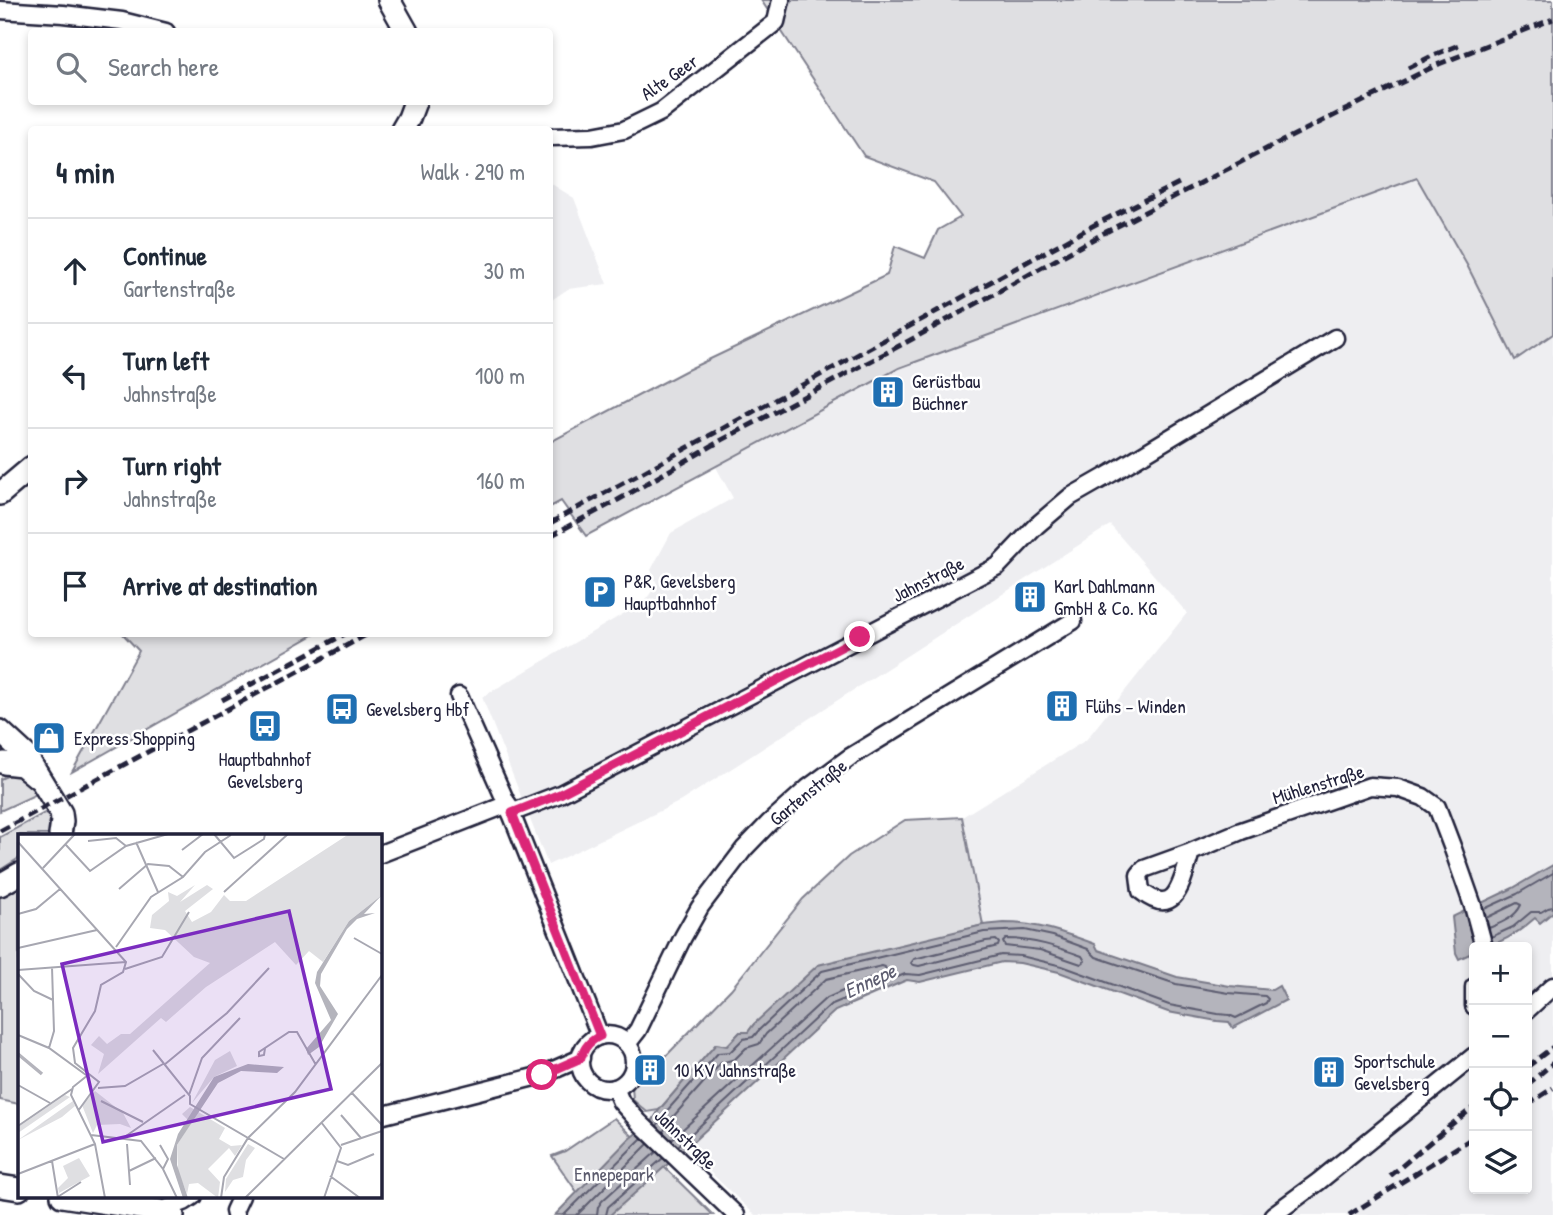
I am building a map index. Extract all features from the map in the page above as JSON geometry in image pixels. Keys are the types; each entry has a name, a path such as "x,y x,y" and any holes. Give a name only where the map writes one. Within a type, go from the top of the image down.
{"main road":[{"path":"389,0 405,28"},
{"path":"404,126 414,105"},
{"path":"0,494 28,470"},
{"path":"1,732 8,748 1,763 22,765 42,782"},
{"path":"1,732 25,754 61,813 60,834"},
{"path":"0,885 18,875"},
{"path":"0,1186 18,1189"},
{"path":"74,1198 166,1213"}],"street":[{"name":"Alte Geer","path":"553,137 592,136 624,130 661,111 776,22 781,0"},
{"path":"0,10 122,21 150,28"},
{"name":"Jahnstraße","path":"382,853 560,794 998,566 1036,526 1070,497 1335,338"},
{"name":"Gartenstraße","path":"627,1044 638,1030 682,937 700,907 744,849 769,823 808,788 850,757 1073,621"},
{"path":"459,696 510,809 600,1036"},
{"name":"Mühlenstraße","path":"1191,852 1241,831 1370,786 1398,788 1423,797 1437,807 1473,906 1483,942"},
{"path":"1532,1005 1553,986"},
{"path":"610,1035 627,1044 634,1060 633,1069 623,1084 605,1089 588,1081 583,1074 581,1058 584,1048 591,1041 610,1035"},
{"path":"382,1115 542,1075 581,1058"},
{"path":"1273,1215 1469,1060"},
{"path":"542,1075 588,1081"},
{"name":"Jahnstraße","path":"615,1088 621,1102 639,1122 736,1215"},
{"path":"166,1213 190,1198"},
{"path":"235,1215 234,1210 240,1198"}],"shaded area":[{"path":"1417,178 1467,265 1515,360 1553,334 1553,1215 755,1215 647,1112 659,1109 983,925 962,817 1086,740 1187,613 1110,525 681,801 548,865 482,697 645,601 657,584 651,570 671,533 733,498 716,467 899,368"},
{"path":"553,185 574,198 607,284 568,289 553,299"}],"green space":[{"path":"761,0 1553,0 1553,334 1515,360 1467,265 1417,178 899,368 586,536 561,501 553,505 553,440 685,371 887,275 895,246 925,258 938,230 961,217 934,182 864,156"},
{"path":"126,637 310,637 72,772 139,651"},
{"path":"18,771 39,793 0,811 0,779"},
{"path":"48,811 51,817 49,834 18,834 18,859 0,870 0,837"},
{"path":"962,817 983,925 938,937 754,1024 748,1032 740,1032 727,1046 716,1044 659,1110 647,1112 633,1100 632,1086 665,1057 731,989 803,899 849,856 905,820"},
{"path":"18,884 18,1104 0,1100 0,894"},
{"name":"Ennepepark","path":"614,1118 713,1215 593,1215 552,1156 565,1151"}],"water":[{"path":"1553,865 1553,912 1540,923 1535,918 1522,929 1498,942 1469,942 1469,954 1459,959 1452,917 1513,888"},
{"name":"Ennepe","path":"1004,923 1039,926 1061,932 1095,944 1098,950 1177,977 1272,990 1279,986 1286,1000 1233,1028 1229,1022 1168,1012 1059,972 1020,963 1002,962 920,982 907,980 835,1011 610,1215 555,1215 629,1139 653,1120 716,1044 727,1046 740,1032 748,1032 818,965 983,925"}],"railway":[{"path":"553,534 1106,232 1272,146 1439,64 1553,19"},
{"path":"1408,68 1459,45"},
{"path":"553,521 1098,223 1179,183"},
{"path":"222,700 339,637"},
{"path":"0,831 362,637"},
{"path":"1532,1063 1553,1047"},
{"path":"1532,1081 1553,1063"},
{"path":"1532,1102 1553,1088"},
{"path":"1390,1176 1469,1111"},
{"path":"1349,1215 1469,1140"}],"place":[{"name":"Gerüstbau Büchner","path":"888,392"},
{"name":"P&R, Gevelsberg Hauptbahnhof","path":"600,592"},
{"name":"Karl Dahlmann GmbH & Co. KG","path":"1030,597"},
{"name":"Flühs – Winden","path":"1062,706"},
{"name":"Gevelsberg Hbf","path":"342,709"},
{"name":"Hauptbahnhof Gevelsberg","path":"265,726"},
{"name":"Express Shopping","path":"49,738"},
{"name":"10 KV Jahnstraße","path":"650,1070"},
{"name":"Sportschule Gevelsberg","path":"1329,1072"}],"route":[{"path":"542,1075 581,1058 584,1048 600,1036 512,813 560,794 860,637"}]}
